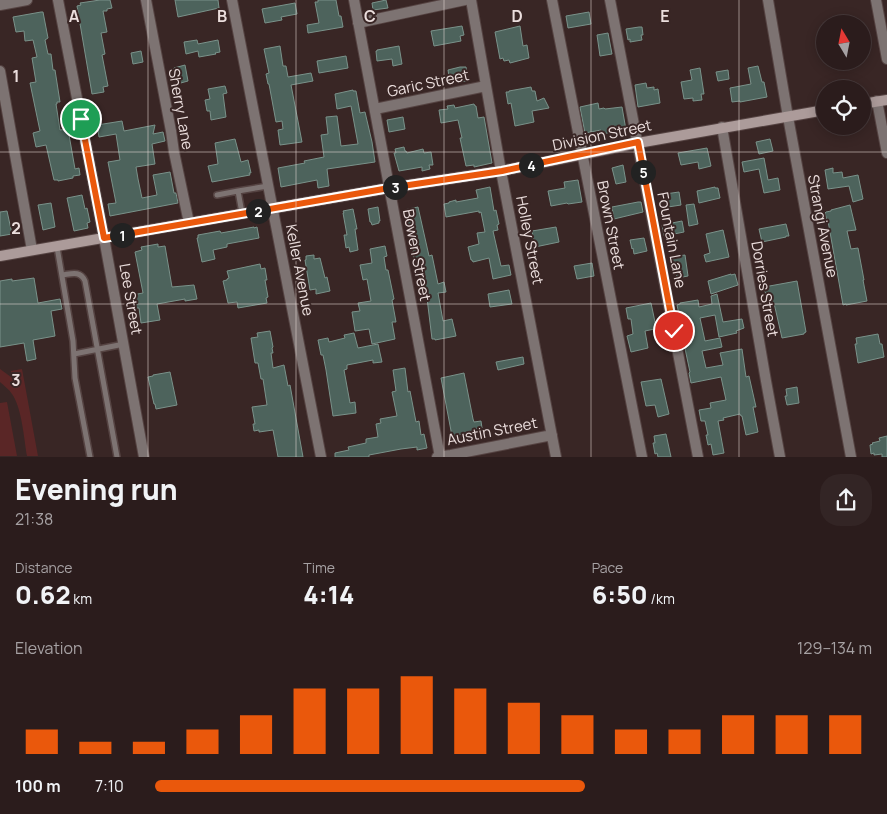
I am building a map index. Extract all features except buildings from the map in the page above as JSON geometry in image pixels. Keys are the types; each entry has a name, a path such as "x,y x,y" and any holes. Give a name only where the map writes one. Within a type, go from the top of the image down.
{"main road":[{"name":"Division Street","path":"0,256 389,188 502,171 638,142 816,112"}],"street":[{"path":"0,5 27,0"},
{"name":"Lee Street","path":"58,0 144,456"},
{"name":"Sherry Lane","path":"146,0 189,223"},
{"name":"Keller Avenue","path":"232,0 321,456"},
{"name":"Bowen Street","path":"354,0 439,456"},
{"path":"358,23 465,0"},
{"name":"Holley Street","path":"471,0 556,456"},
{"name":"Brown Street","path":"552,0 642,456"},
{"name":"Fountain Lane","path":"610,0 698,456"},
{"name":"Strangi Avenue","path":"768,0 851,456"},
{"path":"876,0 887,59"},
{"path":"0,71 32,250"},
{"name":"Garic Street","path":"375,109 486,86"},
{"path":"882,100 887,153"},
{"name":"Dorries Street","path":"722,127 780,456"},
{"name":"Austin Street","path":"439,456 552,435"}],"lane":[{"path":"217,195 268,186"},
{"path":"238,191 242,213"},
{"path":"57,246 73,341 75,378 90,456"},
{"path":"62,275 76,273 84,277 117,456"},
{"path":"74,354 124,344"}],"shaded area":[{"path":"0,369 11,377 11,371 22,369 38,456 27,456 18,407 11,392 0,382"},
{"path":"7,402 17,456 0,456 0,403"}],"route":[{"path":"81,119 104,238 389,188 502,171 638,142 674,331"}]}
